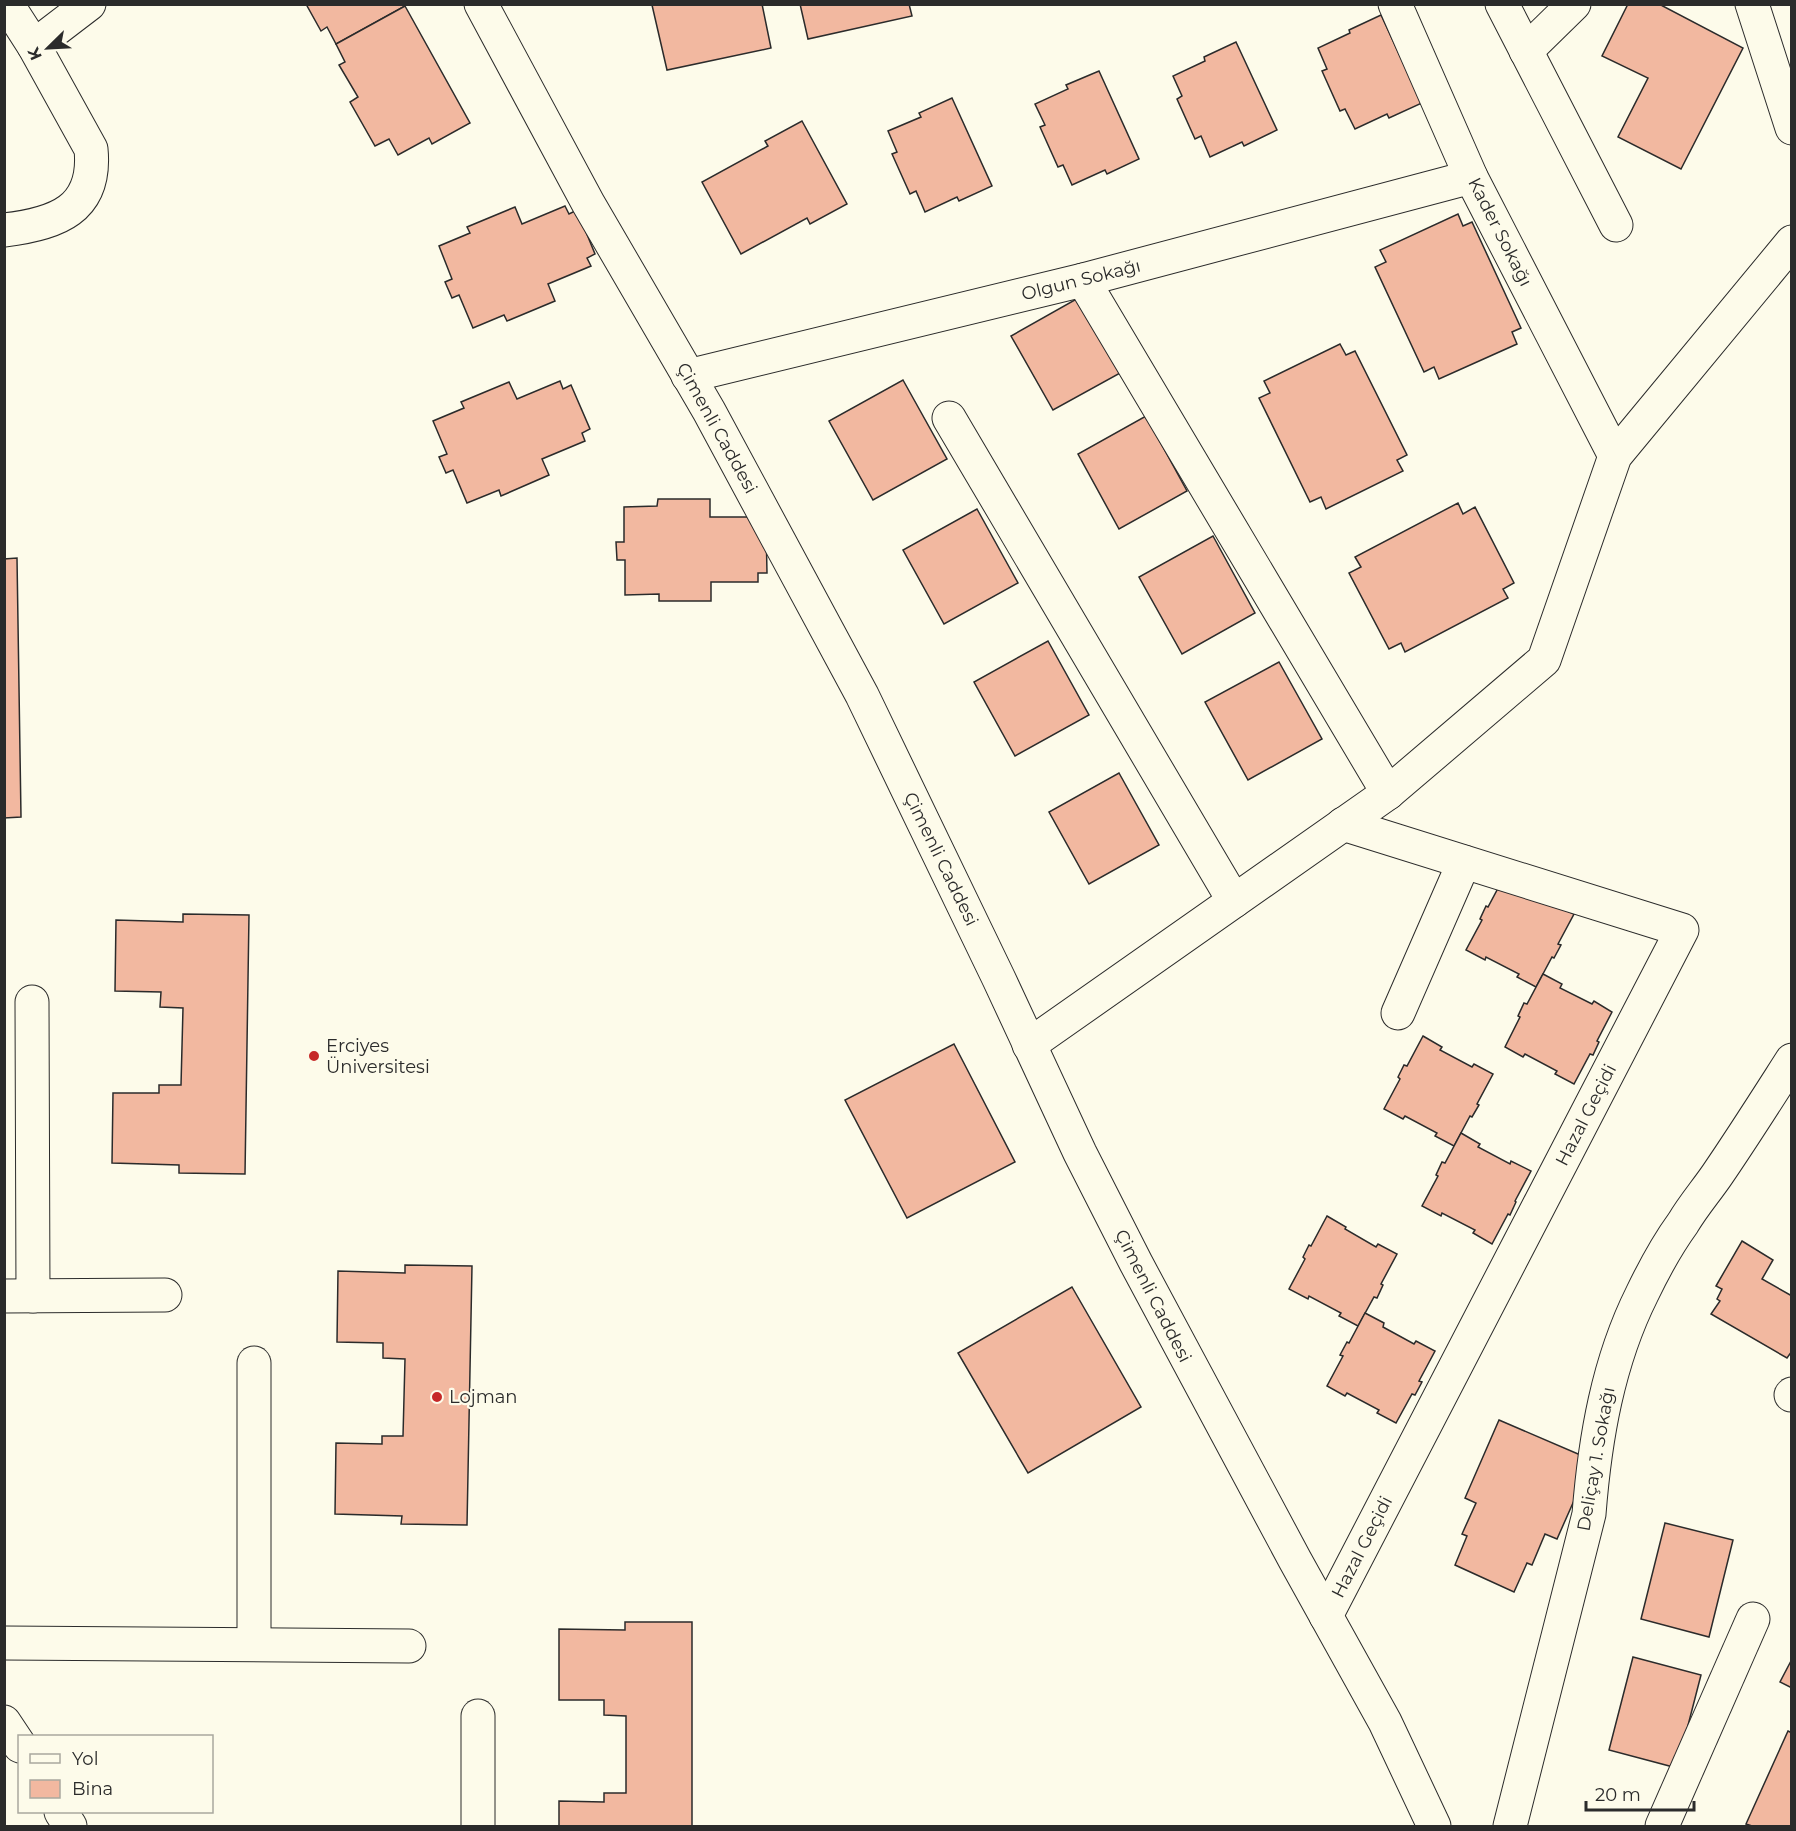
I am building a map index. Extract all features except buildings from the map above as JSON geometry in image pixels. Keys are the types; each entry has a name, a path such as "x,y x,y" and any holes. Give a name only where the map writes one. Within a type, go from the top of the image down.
{"street":[{"path":"4,230 33,226 66,213 79,202 87,188 92,162 91,149 34,46 7,4"},
{"path":"34,46 89,4"},
{"name":"Çimenli Caddesi","path":"481,4 588,203 709,411 862,695 1080,1153 1204,1394 1385,1722 1459,1827"},
{"name":"Kader Sokağı","path":"1395,4 1471,177 1615,456"},
{"path":"1502,4 1616,225"},
{"path":"1526,51 1574,4"},
{"path":"1752,4 1791,128"},
{"name":"Olgun Sokağı","path":"688,376 1083,280 1471,177"},
{"path":"1029,1045 1388,793 1544,660 1615,456 1791,242"},
{"path":"1083,280 1388,793"},
{"path":"949,418 1234,901"},
{"name":"Hazal Geçidi","path":"1326,1616 1682,930 1343,824"},
{"path":"1398,1013 1464,862"},
{"path":"32,1002 19,1296 165,1295"},
{"name":"Deliçay 1. Sokağı","path":"1510,1827 1589,1514 1592,1468 1599,1422 1624,1335 1661,1258 1683,1222 1755,1120 1791,1060"},
{"path":"254,1364 254,1644"},
{"path":"1662,1827 1753,1618"},
{"path":"4,1643 409,1646"},
{"path":"478,1716 478,1827"},
{"path":"4,1722 18,1743"},
{"name":"Çimenli Caddesi","path":"1385,1722 1426,1822"},
{"path":"62,1813 70,1827"}],"place":[{"name":"Erciyes Üniversitesi","path":"314,1056"},
{"name":"Lojman","path":"437,1397"}]}
